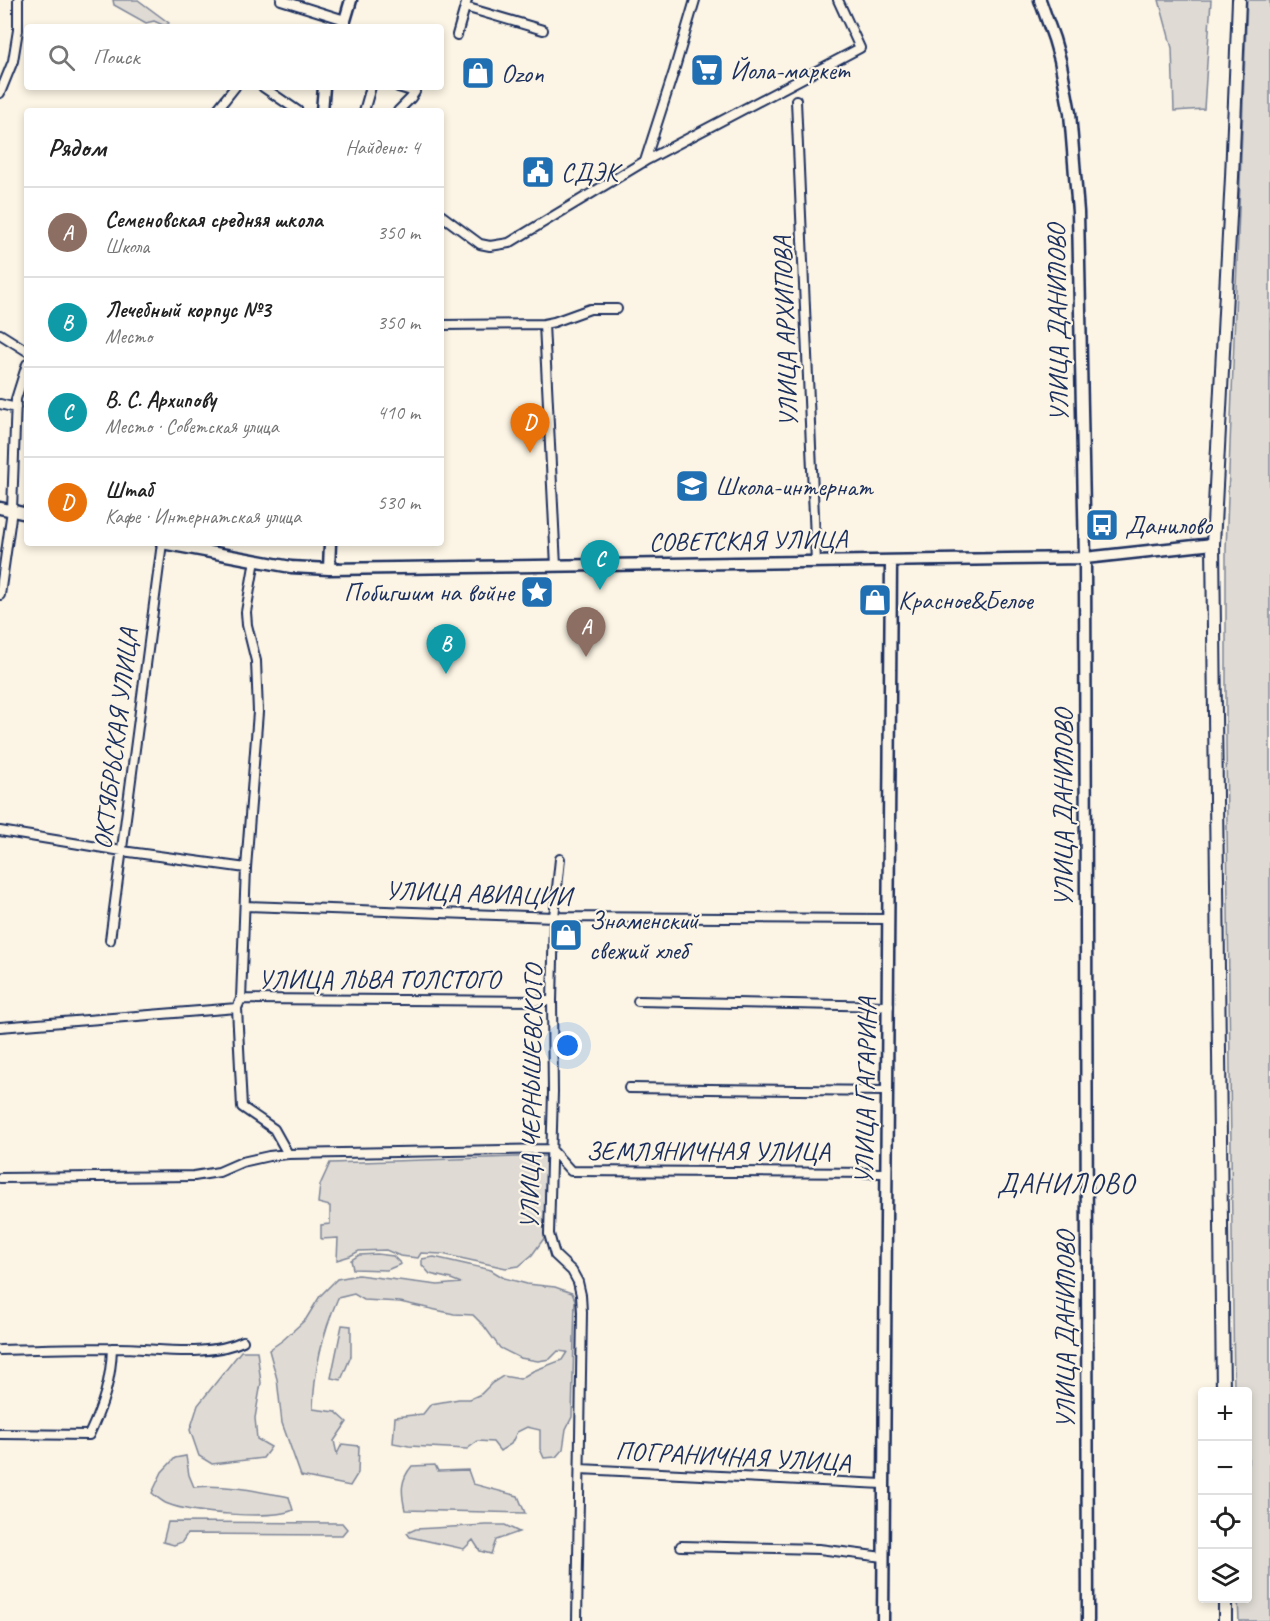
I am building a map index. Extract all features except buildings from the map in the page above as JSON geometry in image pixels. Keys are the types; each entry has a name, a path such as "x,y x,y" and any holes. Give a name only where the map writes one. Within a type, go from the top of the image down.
{"main road":[{"path":"1223,1387 1214,544 1233,177 1239,0"},
{"path":"1225,1603 1225,1621"}],"street":[{"path":"0,93 13,61 18,30 18,0"},
{"path":"281,0 344,23 351,0"},
{"path":"645,161 695,0"},
{"path":"444,217 480,244 490,246 509,243 645,161 860,48 838,0"},
{"name":"УЛИЦА ДАНИЛОВО","path":"1040,0 1060,60 1070,113 1078,212 1085,558 1088,1621"},
{"path":"457,35 464,2 543,30"},
{"path":"218,108 233,90"},
{"path":"267,90 294,108"},
{"path":"322,108 324,90"},
{"path":"365,108 370,90"},
{"path":"401,108 415,92 408,90"},
{"name":"УЛИЦА АРХИПОВА","path":"796,100 816,562"},
{"path":"444,325 544,324 590,309 617,309"},
{"path":"544,324 556,566"},
{"path":"0,334 24,349"},
{"path":"0,595 12,510 16,399 24,372"},
{"path":"0,404 16,408"},
{"path":"0,508 24,513"},
{"name":"СОВЕТСКАЯ УЛИЦА","path":"185,546 291,567 330,569 1085,558 1214,544"},
{"name":"ОКТЯБРЬСКАЯ УЛИЦА","path":"110,940 162,546"},
{"path":"330,546 330,569"},
{"path":"255,560 246,612 256,661 258,712 246,868 241,999 237,1008 242,1107 274,1129 288,1154"},
{"name":"УЛИЦА ГАГАРИНА","path":"883,1621 891,561"},
{"path":"0,831 246,868"},
{"name":"УЛИЦА ЧЕРНЫШЕВСКОГО","path":"560,859 554,916 549,1234 555,1255 572,1271 581,1295 578,1621"},
{"name":"УЛИЦА АВИАЦИИ","path":"245,906 554,916 889,919"},
{"name":"УЛИЦА ЛЬВА ТОЛСТОГО","path":"241,999 552,1001"},
{"path":"638,1001 889,1006"},
{"path":"0,1027 237,1008"},
{"path":"629,1088 887,1091"},
{"name":"ЗЕМЛЯНИЧНАЯ УЛИЦА","path":"0,1178 194,1176 219,1172 242,1162 269,1155 288,1154 551,1149 571,1171 886,1173"},
{"path":"0,1350 112,1347 209,1351 230,1347 243,1341"},
{"path":"0,1434 89,1435 108,1387 112,1367 112,1347"},
{"name":"ПОГРАНИЧНАЯ УЛИЦА","path":"580,1469 883,1484"},
{"path":"681,1546 819,1550 883,1557"}],"shaded area":[{"path":"113,0 138,0 169,23 161,24 154,21 146,23 114,5"},
{"path":"1159,0 1211,0 1204,109 1174,111 1172,48"},
{"path":"1247,0 1270,0 1270,1621 1239,1621 1238,1603 1252,1603 1252,1387 1234,1387 1226,744 1226,550"},
{"path":"548,1156 545,1237 532,1255 519,1266 506,1268 442,1254 421,1253 418,1258 400,1256 386,1250 359,1251 337,1260 338,1238 321,1239 321,1225 330,1224 330,1206 318,1203 320,1185 330,1163"},
{"path":"359,1255 393,1256 401,1264 387,1270 353,1269 351,1260"},
{"path":"434,1257 491,1270 504,1278 527,1284 555,1287 572,1293 575,1300 572,1417 566,1429 563,1449 556,1457 544,1458 540,1449 540,1430 527,1427 517,1432 511,1444 500,1451 493,1442 478,1441 467,1449 393,1443 395,1417 423,1414 431,1404 470,1399 481,1394 503,1376 520,1379 533,1371 562,1360 567,1352 558,1351 550,1359 538,1361 520,1358 500,1348 473,1315 454,1314 400,1302 364,1300 354,1294 338,1298 333,1311 317,1367 313,1409 336,1412 347,1422 334,1441 337,1454 342,1444 359,1446 358,1473 350,1486 301,1476 282,1423 277,1379 269,1350 306,1319 320,1296 337,1279 358,1275 438,1285 461,1283 430,1274 422,1265 422,1259"},
{"path":"342,1325 351,1326 351,1356 341,1380 331,1378"},
{"path":"241,1351 257,1351 261,1383 255,1418 257,1439 271,1447 263,1458 212,1464 199,1456 190,1430 198,1405"},
{"path":"186,1456 189,1475 194,1487 230,1487 289,1497 293,1510 268,1515 231,1514 194,1510 166,1503 152,1493 162,1472 175,1458"},
{"path":"435,1465 438,1471 468,1470 473,1484 518,1496 525,1513 405,1510 402,1486 408,1471 412,1466"},
{"path":"168,1522 342,1523 347,1529 342,1535 187,1534 182,1542 174,1545 163,1542"},
{"path":"505,1525 519,1532 496,1540 491,1554 480,1551 473,1540 464,1549 410,1537 407,1533 416,1529"}],"place":[{"name":"Йола-маркет","path":"707,70"},
{"name":"Ozon","path":"478,73"},
{"name":"СДЭК","path":"538,172"},
{"name":"Штаб","path":"530,453"},
{"name":"Школа-интернат","path":"692,486"},
{"name":"Данилово","path":"1102,525"},
{"name":"В. С. Архипову","path":"600,590"},
{"name":"Побигшим на войне","path":"537,592"},
{"name":"Красное&Белое","path":"875,600"},
{"name":"Семеновская средняя школа","path":"586,657"},
{"name":"Лечебный корпус №3","path":"446,674"},
{"name":"Знаменский свежий хлеб","path":"566,935"}],"district":[{"name":"ДАНИЛОВО","path":"1066,1183"}]}
